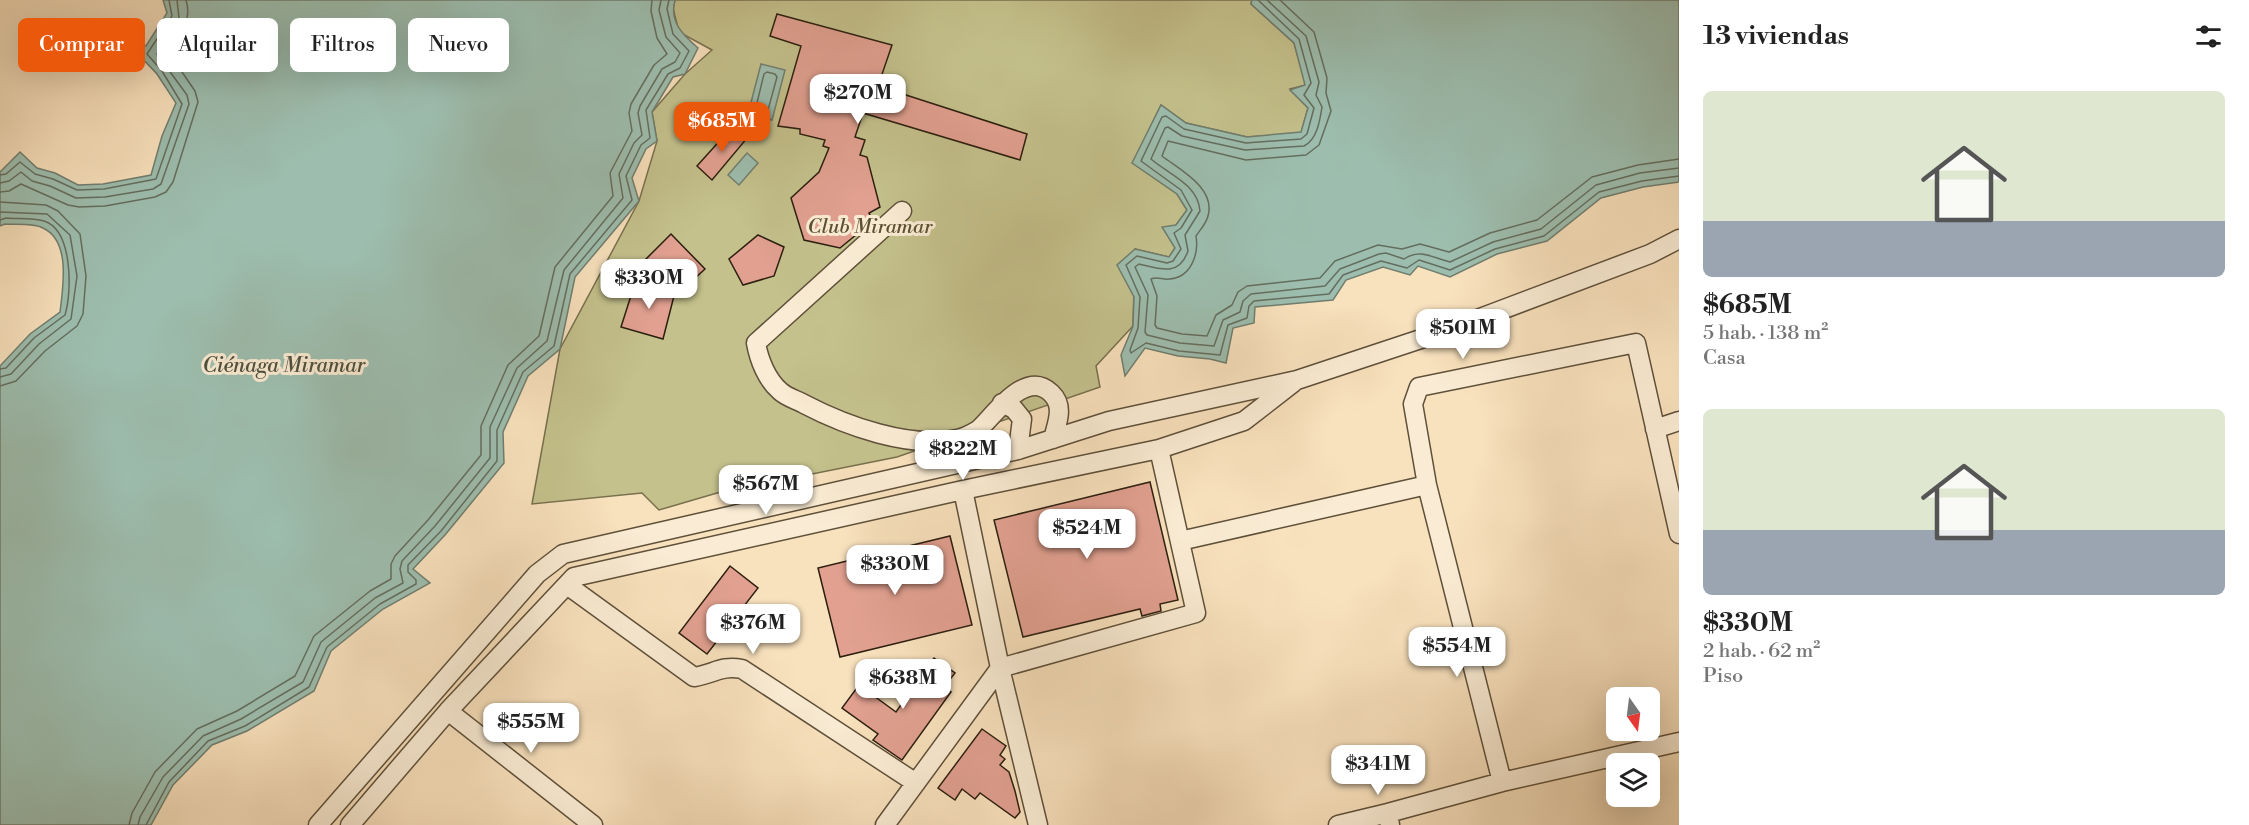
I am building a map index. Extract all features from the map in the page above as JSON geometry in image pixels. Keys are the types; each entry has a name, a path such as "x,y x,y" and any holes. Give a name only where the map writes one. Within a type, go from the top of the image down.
{"street":[{"path":"902,211 756,343 758,359 780,392 815,410 859,428 902,440 958,439 977,430 1002,402 1016,393 1034,386 1049,390 1058,400 1060,414 1053,439"},
{"path":"318,825 537,574 562,554 1018,450 1109,421 1297,380 1451,329 1650,254 1679,239"},
{"path":"1502,782 1427,485 1413,404 1419,387 1636,344 1679,534"},
{"path":"350,825 448,711 574,577 963,490 1159,449 1244,421 1297,380"},
{"path":"1002,402 1014,409 1022,419 1018,450"},
{"path":"1655,429 1679,421"},
{"path":"888,824 1000,669 1196,613 1159,449"},
{"path":"1180,541 1427,485"},
{"path":"963,490 1000,669 1038,825"},
{"path":"567,585 694,677 707,675 727,666 742,669 916,783"},
{"path":"448,711 593,825"},
{"path":"1338,825 1389,819 1502,782 1679,742"}],"green space":[{"name":"Club Miramar","path":"675,0 1252,0 1251,4 1294,43 1306,85 1290,89 1308,108 1301,133 1247,137 1186,123 1161,105 1133,163 1177,194 1187,210 1176,225 1175,248 1169,257 1135,249 1133,326 1096,366 1100,387 897,457 717,493 659,510 642,493 532,504 560,349 639,201 657,141 652,112 685,74 712,50 679,32 673,8"}],"water":[{"name":"Ciénaga Miramar","path":"163,0 675,0 676,21 687,38 698,48 685,74 673,77 652,112 657,141 646,149 632,178 639,201 575,277 560,349 528,376 503,432 504,463 445,535 413,569 430,583 383,609 331,651 314,691 247,731 212,745 173,785 151,825 0,825 0,366 30,334 60,312 63,266 58,243 52,234 43,228 35,225 5,224 0,226 0,172 20,152 37,168 55,173 78,185 103,184 151,175 162,136 176,103 157,74 145,61 145,45 157,29 157,72 278,72 278,18 164,18 167,13"},
{"path":"1252,0 1679,0 1679,182 1643,187 1601,198 1547,241 1497,254 1450,277 1418,266 1410,275 1383,267 1346,280 1333,300 1255,307 1254,323 1233,328 1226,363 1178,356 1145,348 1125,376 1121,355 1133,326 1134,297 1117,265 1135,249 1169,257 1175,248 1162,227 1176,225 1187,210 1177,194 1132,163 1161,105 1186,123 1247,137 1301,132 1308,108 1290,90 1305,85 1294,43 1251,4"},
{"path":"761,64 785,70 772,120 748,114"},
{"path":"747,153 758,163 739,185 728,175"}],"building":[{"path":"777,14 892,45 878,86 1027,134 1020,160 863,113 855,137 865,140 860,155 867,157 880,207 869,213 873,221 840,248 804,240 791,198 819,172 829,148 823,146 825,140 800,134 800,129 778,126 801,46 770,36"},
{"path":"733,126 748,137 712,180 697,166"},
{"path":"671,234 705,269 680,292 645,260"},
{"path":"758,235 784,247 774,276 743,285 729,259"},
{"path":"636,280 675,292 663,339 621,327"},
{"path":"1150,482 1178,600 1160,604 1161,611 1142,616 1140,609 1023,637 994,520"},
{"path":"950,536 972,625 840,657 818,568"},
{"path":"730,566 758,588 707,654 679,633"},
{"path":"934,658 955,673 944,687 951,692 902,760 873,740 878,734 842,708 859,685 896,712"},
{"path":"982,729 1006,746 1000,755 1005,759 1000,765 1009,772 1015,791 1020,812 1015,818 980,793 975,799 962,789 955,800 938,788"}]}
